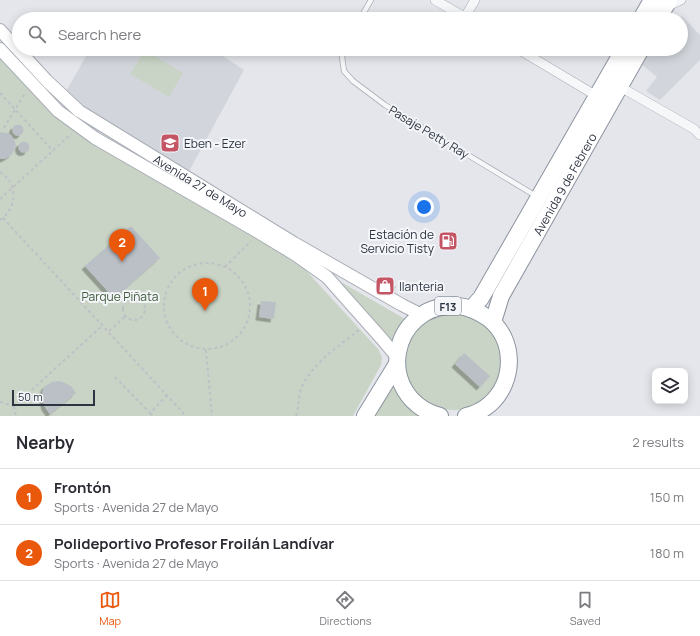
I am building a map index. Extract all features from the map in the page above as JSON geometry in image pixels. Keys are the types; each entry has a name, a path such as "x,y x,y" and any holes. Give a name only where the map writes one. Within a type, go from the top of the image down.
{"highway":[{"name":"Avenida 9 de Febrero","path":"613,83 622,56"},
{"name":"Avenida 9 de Febrero","path":"493,322 501,296 604,99 613,83 635,56"},
{"name":"Avenida 9 de Febrero","path":"471,308 481,298 539,198 604,99"},
{"name":"F13","path":"440,416 430,413 416,405 406,393 399,379 397,361 398,347 405,333 414,321 434,309 446,306 471,308 482,314 493,322 502,334 508,348 509,364 507,379 488,416"},
{"name":"F13","path":"365,416 397,361"},
{"name":"F13","path":"466,416 476,413 490,405 500,393"}],"main road":[{"name":"Avenida 27 de Mayo","path":"0,30 12,43"},
{"name":"Avenida 27 de Mayo","path":"0,49 58,111 79,127 95,138 258,232 296,255 327,277 382,339 397,361"},
{"name":"Avenida 27 de Mayo","path":"24,56 47,81 79,111 294,243 422,315"}],"street":[{"path":"435,0 456,12"},
{"path":"470,12 475,0"},
{"path":"661,7 682,0"},
{"path":"530,56 604,99"},
{"path":"613,83 698,129"}],"lane":[{"path":"364,12 371,0"},
{"name":"Pasaje Petty Ray","path":"342,56 344,71 353,81 384,105 539,198"}],"path":[{"path":"4,128 25,92"},
{"path":"0,93 53,151"},
{"path":"0,199 79,127"},
{"path":"0,172 9,181 14,195 10,209 0,220"},
{"path":"3,218 186,416"},
{"path":"225,267 258,232"},
{"path":"211,263 225,267 238,275 246,287 250,301 250,316 244,330 234,341 220,348 206,350 192,347 181,341 172,331 166,319 164,306 166,293 172,281 182,271 196,265 211,263"},
{"path":"131,298 142,300 145,306 145,314 143,317 132,320 126,316 123,310 125,302 131,298"},
{"path":"108,332 126,316"},
{"path":"14,406 102,325"},
{"path":"296,416 301,389 312,371 330,352 359,329 364,334"},
{"path":"206,350 212,416"},
{"path":"115,377 153,416"},
{"path":"150,413 166,395"},
{"path":"0,402 14,406"},
{"path":"14,406 16,416"}],"shaded area":[{"path":"688,22 700,35 700,60 660,100 646,91 657,77 637,61 642,56 688,56"},
{"name":"Eben - Ezer","path":"86,56 223,56 244,70 187,175 84,111 65,93"}],"green space":[{"name":"Parque Piñata","path":"0,55 61,121 290,253 378,349 382,357 381,365 353,416 0,416"},
{"path":"141,56 155,56 183,73 169,97 130,74"},
{"path":"327,274 405,319 389,344"},
{"path":"454,312 473,316 489,326 499,342 503,361 499,380 489,396 473,406 454,410 435,406 419,396 409,380 405,361 409,342 419,326 435,316"},
{"path":"391,376 399,394 406,404 421,416 370,416"}],"building":[{"path":"18,124 22,126 24,130 22,134 18,136 14,134 12,130 14,126"},
{"path":"0,132 11,135 16,146 12,154 4,159 0,159"},
{"path":"24,141 28,143 30,147 28,151 24,153 20,151 18,147 20,143"},
{"path":"131,226 160,258 114,298 85,266"},
{"name":"llanteria","path":"378,279 396,287 391,294 374,284"},
{"path":"261,301 276,302 274,319 259,317"},
{"path":"464,353 490,376 480,387 455,364"},
{"path":"59,381 71,386 76,393 50,414 45,407 42,393 45,386 52,382"}],"place":[{"name":"Eben - Ezer","path":"170,143"},
{"name":"Estación de Servicio Tisty","path":"448,241"},
{"name":"Polideportivo Profesor Froilán Landívar","path":"122,262"},
{"name":"llanteria","path":"385,286"},
{"name":"Frontón","path":"205,311"}]}
